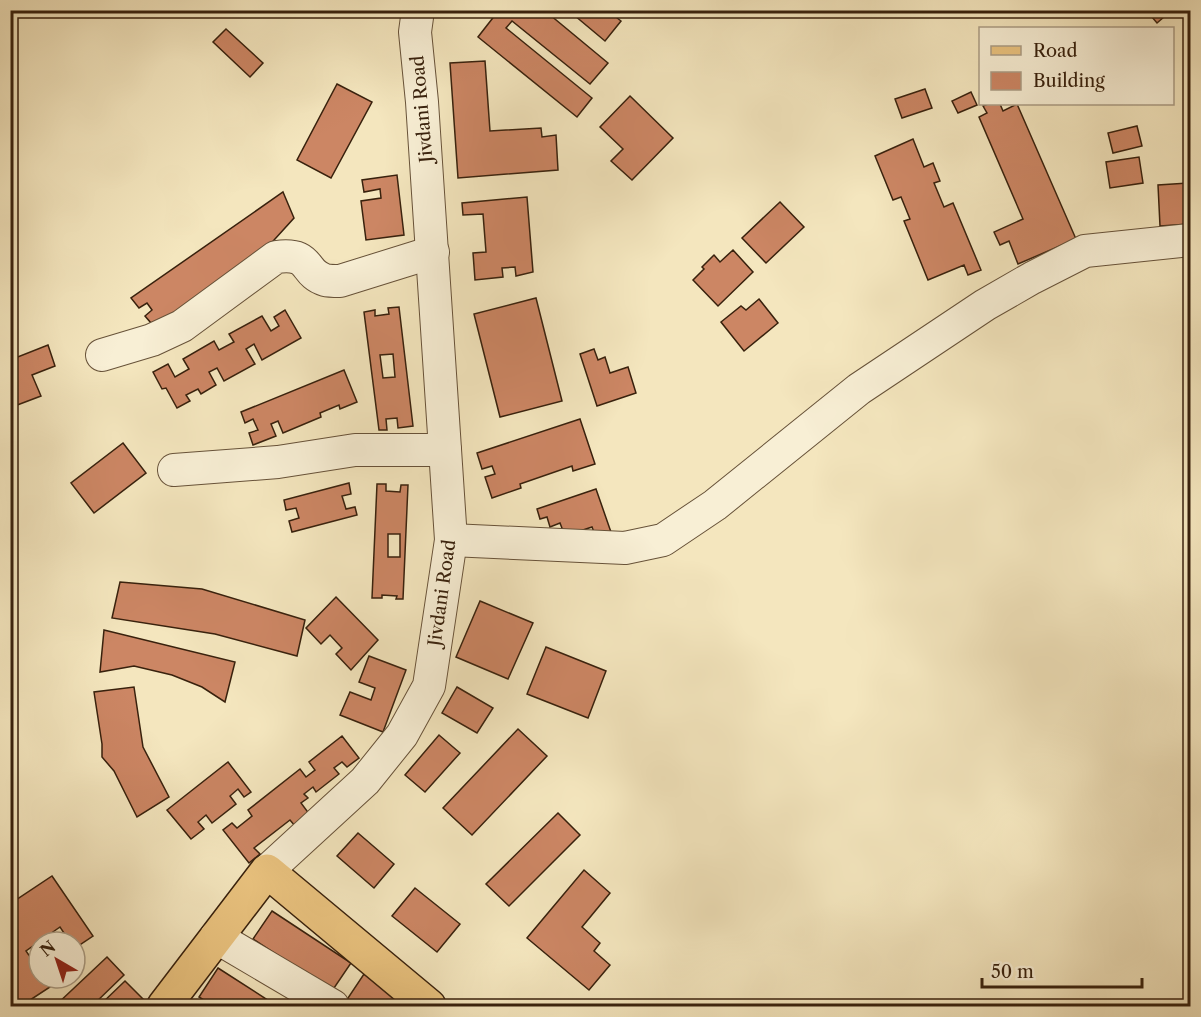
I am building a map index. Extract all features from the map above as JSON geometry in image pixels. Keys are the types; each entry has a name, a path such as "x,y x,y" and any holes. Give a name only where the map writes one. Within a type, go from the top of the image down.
{"main road":[{"name":"Jivdani Road","path":"164,1006 267,871"},
{"path":"267,871 429,1006"}],"street":[{"name":"Jivdani Road","path":"267,871 365,781 402,735 429,686 451,540 422,102 415,32 417,10"},
{"path":"451,540 625,548 663,540 715,505 859,389 985,305 1032,278 1085,251 1191,240"},
{"path":"102,355 152,340 183,326 276,257 290,255 304,261 313,272 325,280 340,281 432,252"},
{"path":"174,470 278,462 355,450 446,450"},
{"path":"216,937 333,1006"}],"building":[{"path":"499,10 544,10 608,63 590,84 512,21 506,28 592,98 577,117 478,37"},
{"path":"568,10 607,10 621,21 605,41"},
{"path":"1146,10 1172,10 1157,23"},
{"path":"226,29 263,63 250,77 213,42"},
{"path":"485,61 490,131 541,128 542,137 556,135 558,170 458,178 450,63"},
{"path":"337,84 372,102 331,178 297,160"},
{"path":"925,89 932,108 902,118 895,99"},
{"path":"971,92 977,105 958,113 952,101"},
{"path":"630,96 673,138 632,180 611,161 623,149 600,127"},
{"path":"1000,105 1003,111 1017,105 1076,239 1018,264 1009,241 1000,245 994,232 1023,219 979,117 987,113 983,106"},
{"path":"1137,126 1142,146 1113,153 1108,133"},
{"path":"913,139 924,167 933,163 940,181 934,183 944,207 953,203 981,270 968,275 964,265 928,280 904,221 910,219 901,197 893,200 875,156"},
{"path":"1139,157 1143,183 1110,188 1106,162"},
{"path":"397,175 404,235 366,240 361,201 381,198 380,189 364,192 362,180"},
{"path":"1188,183 1190,224 1160,226 1158,185"},
{"path":"283,192 294,218 265,250 157,330 145,316 152,310 147,303 139,308 131,298"},
{"path":"527,197 533,272 516,276 515,267 502,268 503,277 475,280 473,253 486,252 483,214 463,215 462,203"},
{"path":"780,202 804,227 766,263 742,238"},
{"path":"733,250 753,272 718,306 693,280 714,255 720,262"},
{"path":"536,298 562,401 500,417 474,314"},
{"path":"759,299 778,323 744,351 721,322 741,306 746,310"},
{"path":"399,307 413,426 398,428 397,418 386,419 387,430 379,430 364,312 375,310 375,316 389,314 388,308","holes":["393,354 395,377 383,378 380,355"]},
{"path":"285,310 301,338 262,360 254,344 246,349 255,364 224,381 217,368 209,372 216,385 201,394 198,389 186,395 190,401 177,408 166,388 162,389 153,372 168,364 175,377 189,369 183,359 214,341 219,350 234,342 229,334 262,316 271,331 279,326 274,317"},
{"path":"48,345 55,366 32,375 41,396 12,407 10,360"},
{"path":"594,349 598,360 605,357 610,373 628,367 636,393 597,406 580,354"},
{"path":"344,370 357,402 340,409 339,405 320,413 321,417 283,433 278,421 271,424 276,436 253,445 249,433 258,430 253,419 245,423 241,412"},
{"path":"580,419 595,464 573,471 572,466 520,484 521,488 492,498 485,477 495,474 492,466 482,469 477,453"},
{"path":"123,443 146,473 94,513 71,483"},
{"path":"349,483 351,494 342,496 346,509 355,507 357,515 292,532 289,521 299,518 296,508 286,510 284,500"},
{"path":"377,484 386,484 386,491 400,492 401,485 408,485 403,599 396,599 397,596 382,595 382,598 372,598","holes":["388,534 400,534 400,557 388,557"]},
{"path":"596,489 612,535 597,540 592,527 565,536 560,523 550,527 547,517 540,519 537,509"},
{"path":"120,582 202,589 305,620 297,656 215,634 112,618"},
{"path":"336,597 378,640 351,670 336,654 342,648 330,635 321,644 306,628"},
{"path":"480,601 533,623 508,679 456,657"},
{"path":"104,630 235,662 225,702 202,687 172,675 134,666 100,672"},
{"path":"546,647 606,671 588,718 527,694"},
{"path":"369,656 406,670 383,732 340,715 350,692 371,700 375,688 359,682"},
{"path":"134,687 143,747 169,797 137,817 114,771 102,757 94,692"},
{"path":"457,687 493,708 477,733 442,713"},
{"path":"518,729 547,756 472,835 443,808"},
{"path":"439,735 460,753 425,792 405,775"},
{"path":"342,736 359,758 347,767 342,762 334,768 339,774 316,792 313,787 304,794 308,798 301,803 310,815 295,826 290,820 254,848 260,854 249,863 223,830 232,823 237,828 252,816 248,810 300,769 306,777 315,770 309,762"},
{"path":"228,762 251,792 244,797 238,789 230,796 236,804 212,823 206,815 198,822 204,829 191,839 167,810"},
{"path":"558,813 580,835 509,906 486,884"},
{"path":"358,833 394,864 374,888 337,856"},
{"path":"584,870 610,893 582,927 600,943 594,951 610,965 589,990 527,938"},
{"path":"52,876 93,936 87,940 87,930 62,930 60,927 56,930 27,930 27,990 45,990 21,1006 11,1006 10,904"},
{"path":"415,888 460,924 437,952 392,916"},
{"path":"272,911 351,963 332,991 253,939"},
{"path":"107,957 124,975 92,1006 55,1006 72,990 87,990 87,976"},
{"path":"218,968 277,1006 213,1006 199,997"},
{"path":"364,974 411,1004 409,1006 355,1006 346,1001"},
{"path":"125,981 150,1006 99,1006"}]}
